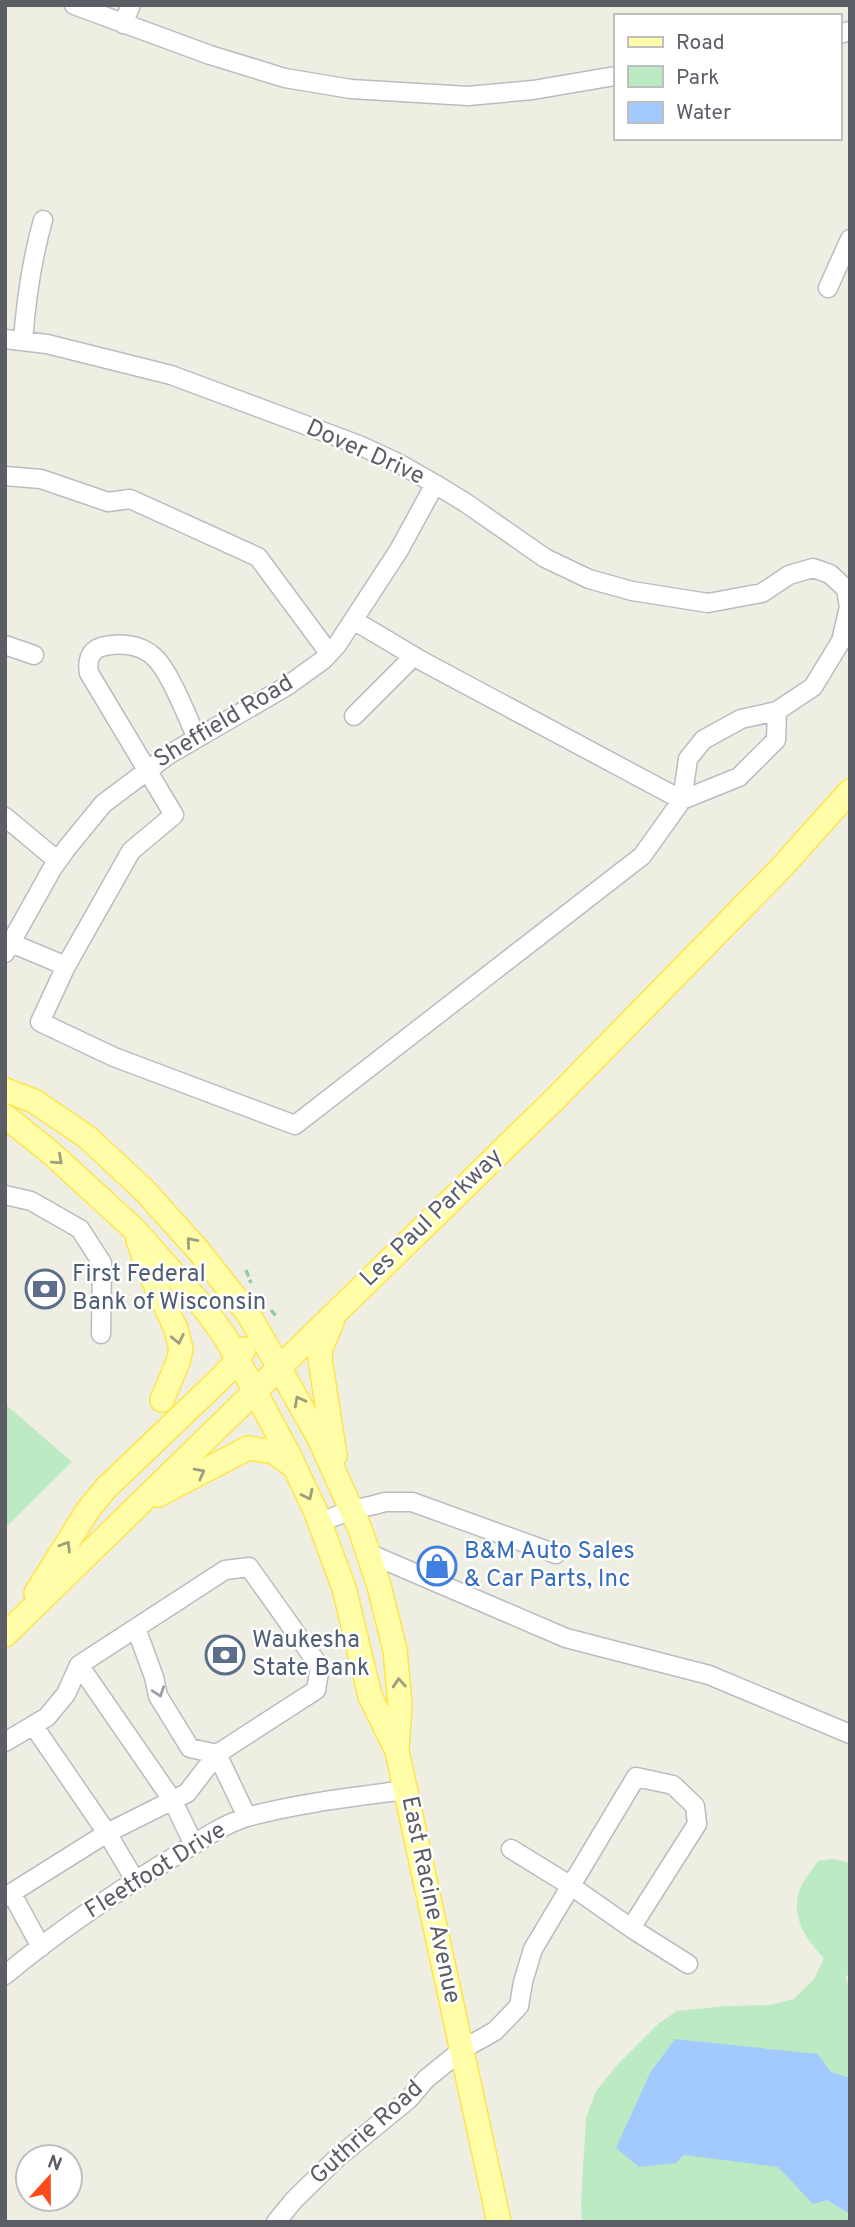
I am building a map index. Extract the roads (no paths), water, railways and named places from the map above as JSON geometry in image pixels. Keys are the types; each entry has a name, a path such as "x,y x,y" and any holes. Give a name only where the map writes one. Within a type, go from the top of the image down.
{"main road":[{"name":"Les Paul Parkway","path":"11,1630 572,1082 782,867 850,791"},
{"name":"East Racine Avenue","path":"5,1090 34,1101 87,1137 144,1190 198,1250 249,1315 313,1427 352,1510 368,1553 379,1586 396,1658 400,1704 397,1751"},
{"name":"East Racine Avenue","path":"5,1116 50,1152 135,1230 205,1309 226,1338 255,1390 320,1522 344,1588 370,1696 397,1751 499,2222"},
{"path":"135,1230 148,1269 176,1329 181,1349 162,1399"},
{"path":"338,1310 327,1331 320,1359 338,1480"},
{"path":"11,1630 106,1488 238,1360 247,1343 249,1315"},
{"path":"255,1390 252,1363 264,1341"},
{"path":"139,1504 248,1448 274,1452 294,1466"}],"street":[{"path":"74,5 210,55 285,78 351,89 468,96 533,90 614,76"},
{"path":"123,24 131,5"},
{"path":"14,340 26,308 43,220"},
{"path":"828,288 850,239"},
{"name":"Dover Drive","path":"14,340 47,344 171,375 359,445 400,464 466,503 545,558 589,579 632,591 708,603 762,593 789,575 813,568 830,574 846,589 849,607 841,641 813,687 777,711"},
{"path":"5,477 41,479 108,502 130,499 258,557 329,653"},
{"name":"Sheffield Road","path":"8,948 58,860 103,804 148,768 287,686 337,645 399,550 435,485"},
{"path":"355,621 414,656 682,800"},
{"path":"5,645 34,655"},
{"path":"197,738 164,670 154,656 130,645 99,648 91,654 87,664 89,673 174,815 131,851 66,966 40,1021 114,1058 295,1125 642,856 682,800 688,759 703,740 741,719 777,711 776,740 739,777 682,800"},
{"path":"354,716 414,656"},
{"path":"5,817 58,860"},
{"path":"8,948 66,966"},
{"path":"5,1195 31,1201 80,1229 102,1263 101,1334"},
{"path":"320,1522 385,1502 412,1502 556,1554"},
{"path":"368,1553 566,1638 709,1675 850,1734"},
{"path":"5,1742 47,1717 66,1694 79,1665 225,1570 249,1567 320,1667 316,1690 217,1755 187,1793 107,1833 8,1895 41,1947"},
{"path":"136,1628 155,1677 158,1696 190,1748 217,1755 247,1817"},
{"path":"79,1665 173,1801 194,1845"},
{"path":"33,1725 107,1833 135,1881"},
{"name":"Guthrie Road","path":"276,2222 294,2200 337,2158 409,2099 426,2079 463,2049 495,2031 519,2006 533,1950 636,1777 674,1785 695,1806 697,1824 631,1928"},
{"name":"Fleetfoot Drive","path":"5,1975 135,1881 226,1825 247,1817 333,1800 406,1790"},
{"path":"511,1849 688,1964"}],"water":[{"path":"675,2039 818,2054 831,2072 850,2078 850,2214 827,2200 813,2204 778,2167 684,2155 676,2163 639,2167 616,2148 650,2073"}],"place":[{"name":"First Federal Bank of Wisconsin","path":"45,1289"},
{"name":"B&M Auto Sales & Car Parts, Inc","path":"437,1566"},
{"name":"Waukesha State Bank","path":"225,1655"}]}
